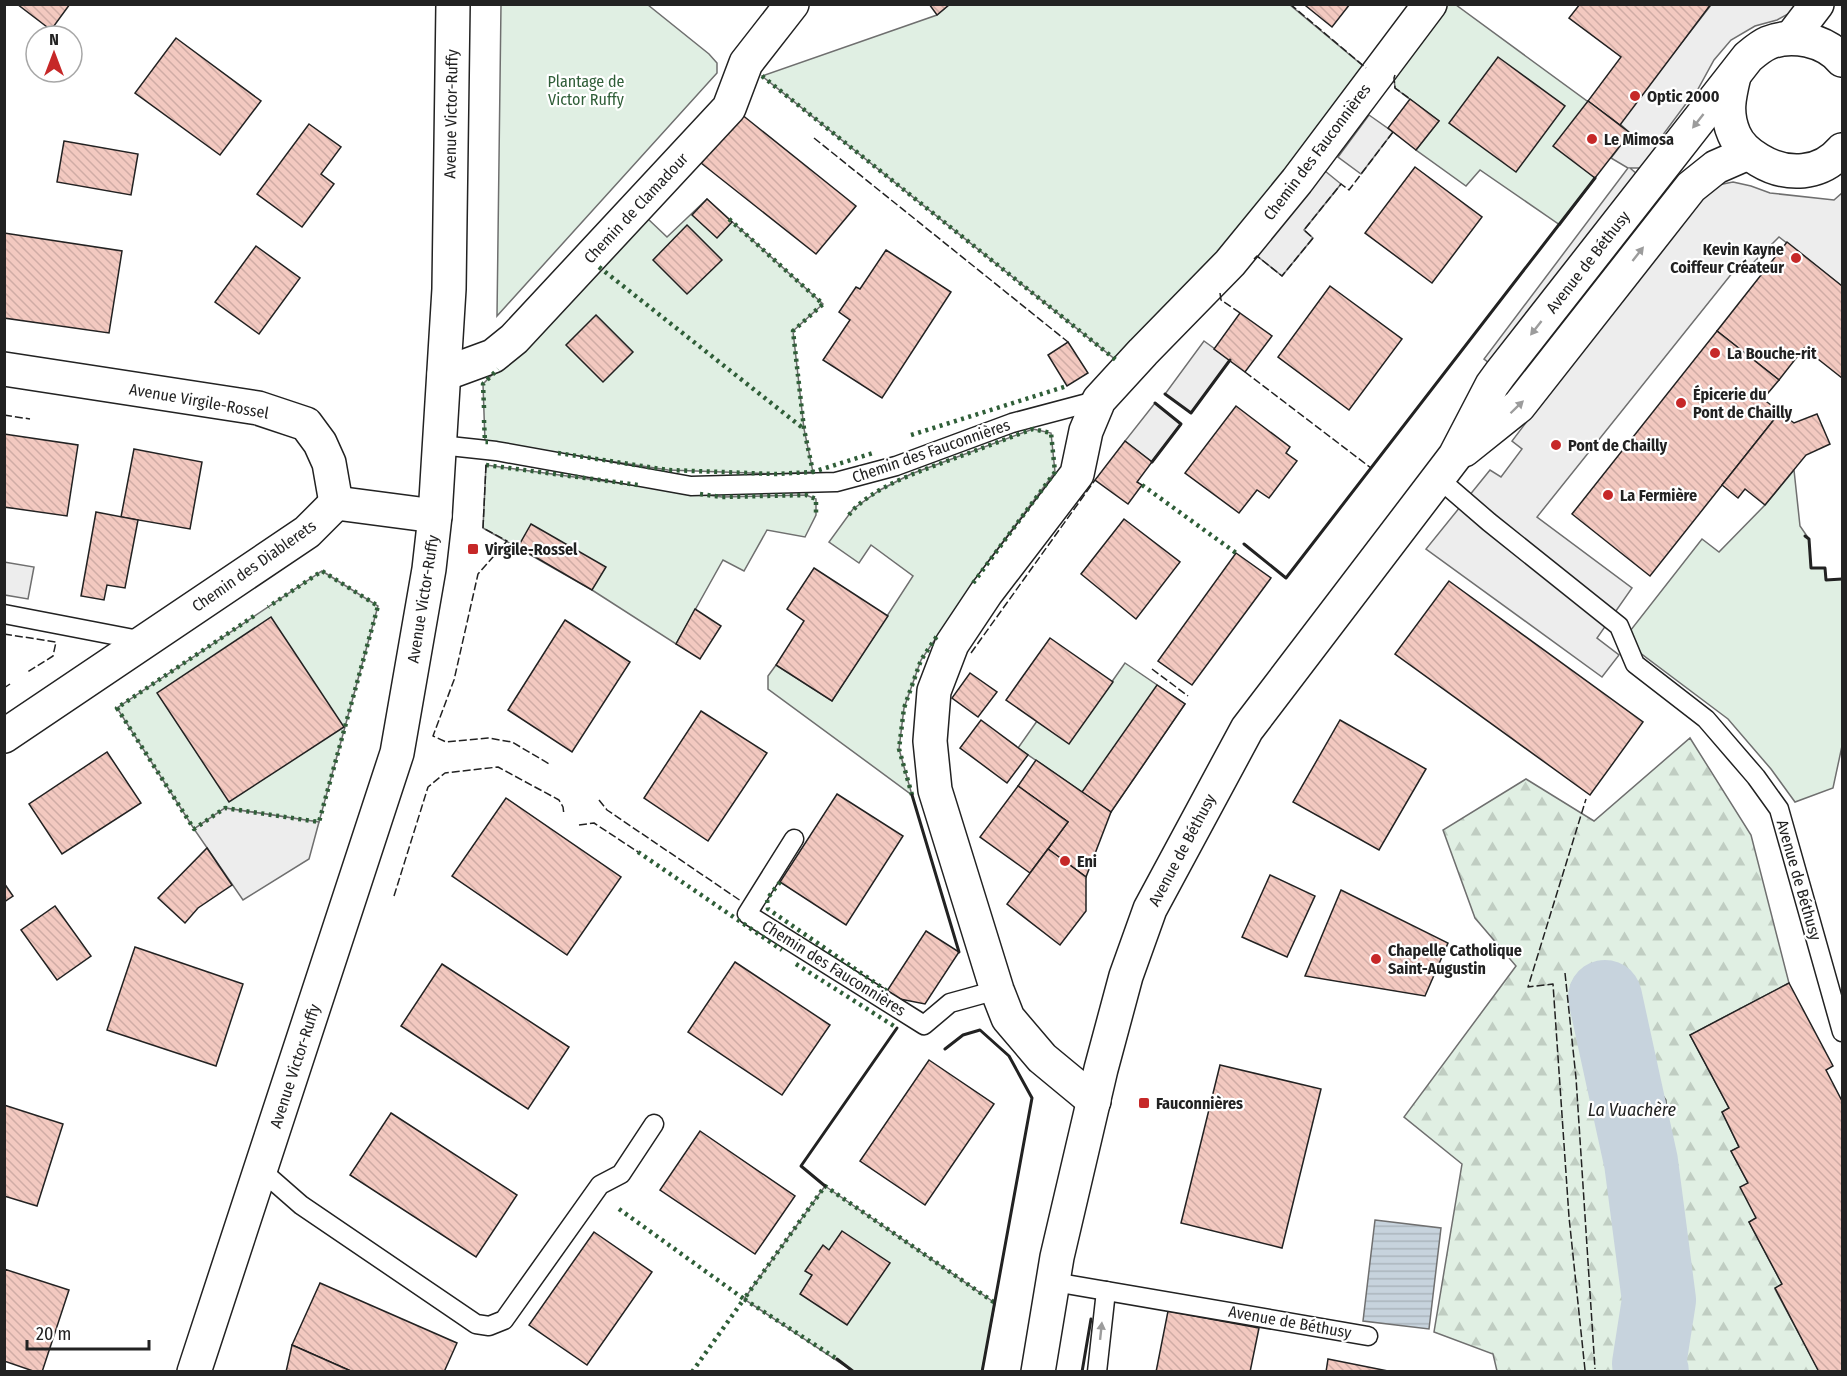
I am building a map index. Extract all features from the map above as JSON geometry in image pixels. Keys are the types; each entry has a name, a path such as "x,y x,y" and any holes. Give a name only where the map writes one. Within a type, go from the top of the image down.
{"street":[{"name":"Avenue Victor-Ruffy","path":"194,1371 397,753 429,569 435,516 449,290 453,4"},
{"name":"Chemin de Clamadour","path":"444,374 493,356 514,339 729,108 746,63 792,4"},
{"name":"Chemin des Fauconnières","path":"1094,1101 1042,1058 1008,1018 997,990 935,790 930,741 934,691 952,644 987,593 1077,474 1086,430 1099,400 1230,263 1297,181 1430,4"},
{"path":"1791,38 1817,4"},
{"name":"Avenue de Béthusy","path":"1038,1371 1057,1257 1126,976 1150,909 1242,738 1447,467 1496,379 1748,57 1768,43 1791,38 1815,41 1837,53 1842,60"},
{"name":"Avenue de Béthusy","path":"1734,76 1727,106 1734,135 1748,153 1772,168 1793,172 1828,172 1842,150"},
{"name":"Avenue de Béthusy","path":"1447,467 1519,406 1691,187 1716,167 1748,153"},
{"name":"Avenue Virgile-Rossel","path":"4,369 258,408 306,424 320,443 329,463 336,503"},
{"path":"336,503 435,516"},
{"name":"Chemin des Diablerets","path":"4,736 307,532 336,503"}],"lane":[{"name":"Chemin des Fauconnières","path":"440,445 496,451 691,486 836,482 896,466 1012,423 1099,400"},
{"name":"Avenue de Béthusy","path":"1447,467 1489,522 1619,626 1635,664 1706,719 1756,777 1779,809 1842,1032"},
{"path":"4,614 147,641"},
{"name":"Chemin des Fauconnières","path":"794,840 747,914 924,1025 950,1003 997,990"},
{"path":"261,1170 301,1205 476,1324 489,1326 504,1320 600,1185 621,1174 654,1124"},
{"name":"Avenue de Béthusy","path":"1054,1282 1368,1335"},
{"path":"1097,1371 1106,1291"}],"green space":[{"path":"950,4 1290,5 1368,70 1254,221 1116,360 762,76 937,15"},
{"name":"Plantage de Victor Ruffy","path":"501,5 648,5 709,54 717,63 717,73 497,316"},
{"path":"1446,5 1456,5 1617,123 1583,168 1595,178 1560,225 1480,170 1466,186 1416,150 1439,121 1395,88 1394,78"},
{"path":"707,199 823,304 793,331 804,429 813,472 775,474 668,470 485,442 483,384 647,218 667,237"},
{"path":"1033,429 1051,433 1055,472 987,563 921,660 904,708 899,749 912,795 768,689 768,676 776,665 832,701 913,576 871,545 859,563 829,542 853,509 880,490 911,474"},
{"path":"486,465 722,497 806,495 816,499 816,515 805,537 767,530 744,571 723,560 676,644 592,590 483,528"},
{"path":"1794,470 1800,526 1809,539 1811,568 1825,568 1826,580 1842,579 1842,746 1833,788 1795,802 1771,769 1728,719 1623,640 1702,539 1719,552 1765,505"},
{"path":"322,571 378,606 319,822 225,808 194,829 117,708"},
{"path":"1125,663 1185,704 1111,812 1018,748 1037,721 1069,743"},
{"path":"1690,738 1751,835 1789,983 1690,1035 1729,1108 1722,1112 1739,1147 1731,1151 1748,1183 1756,1218 1749,1222 1782,1284 1775,1289 1819,1371 1497,1371 1493,1354 1434,1332 1462,1164 1404,1117 1516,966 1475,918 1443,830 1526,779 1594,821"},
{"path":"825,1186 995,1303 982,1371 854,1372 744,1299"}],"shaded area":[{"path":"1711,5 1797,5 1790,13 1777,20 1755,26 1731,40 1714,60 1698,89 1659,140 1645,168 1630,168 1637,174 1493,366 1484,359 1628,168 1611,158 1630,133 1619,123"},
{"path":"1369,115 1393,132 1361,174 1338,157"},
{"path":"1325,171 1341,184 1304,230 1313,238 1282,276 1257,256"},
{"name":"Pont de Chailly","path":"1733,182 1770,193 1834,200 1842,193 1842,286 1779,237 1749,267 1741,262 1537,517 1632,588 1597,638 1619,655 1602,677 1426,549 1490,470 1501,477 1522,449 1512,441 1682,218 1713,186"},
{"path":"1204,341 1230,360 1191,413 1165,394"},
{"path":"1155,403 1181,424 1152,462 1125,441"},
{"path":"4,562 34,567 28,599 5,595"},
{"path":"225,808 319,822 309,859 243,900 194,829"}],"water":[{"name":"La Vuachère","path":"1618,1053 1645,1070 1666,1100 1668,1136 1661,1153 1641,1162 1626,1152 1600,1124 1595,1063"},
{"path":"1375,1220 1441,1228 1429,1329 1363,1321"}],"building":[{"path":"17,4 70,4 55,24 43,24"},
{"path":"929,4 950,4 937,15"},
{"path":"1308,4 1350,4 1332,27 1306,6"},
{"path":"1580,4 1711,4 1620,125 1588,101 1621,57 1569,18"},
{"path":"176,38 261,101 220,155 135,93"},
{"path":"1498,57 1565,106 1516,172 1449,123"},
{"path":"1410,99 1439,121 1416,150 1388,128"},
{"name":"Le Mimosa","path":"1588,101 1630,133 1595,178 1553,146"},
{"path":"741,114 856,206 816,254 701,163"},
{"path":"309,124 341,147 321,174 334,184 302,227 257,194"},
{"path":"64,141 138,154 131,195 57,182"},
{"path":"1415,167 1482,217 1432,283 1365,233"},
{"path":"707,199 732,222 717,238 692,215"},
{"path":"687,225 722,260 687,294 653,260"},
{"path":"4,233 122,251 109,333 4,318"},
{"path":"1787,242 1842,286 1842,378 1804,348 1779,380 1717,331"},
{"path":"256,246 300,278 259,334 215,302"},
{"path":"886,250 951,292 882,398 823,360 850,320 839,312 856,287 860,289"},
{"path":"1330,286 1402,339 1349,410 1278,357"},
{"path":"1240,313 1272,336 1245,372 1214,349"},
{"path":"596,315 633,352 603,382 566,345"},
{"path":"1717,331 1779,380 1763,399 1780,412 1650,576 1572,514"},
{"path":"1068,342 1088,373 1067,386 1048,355"},
{"path":"1236,406 1290,447 1286,453 1297,461 1269,498 1257,490 1239,513 1185,473"},
{"path":"1780,412 1794,423 1817,414 1830,444 1806,455 1765,505 1745,489 1738,498 1722,485"},
{"path":"4,434 78,445 67,516 4,507"},
{"path":"1125,441 1152,462 1137,482 1142,485 1128,504 1095,480"},
{"path":"134,449 202,462 190,529 121,517"},
{"path":"96,512 138,520 125,588 107,585 104,600 81,596"},
{"path":"1124,519 1180,562 1136,619 1081,574"},
{"path":"531,524 606,567 592,590 518,547"},
{"path":"1236,553 1271,578 1192,685 1158,661"},
{"path":"814,568 888,616 832,701 776,665 804,621 787,609"},
{"path":"1449,581 1643,722 1590,795 1395,654"},
{"path":"695,609 721,626 700,659 676,644"},
{"path":"271,617 344,727 229,802 157,693"},
{"path":"565,620 630,662 572,752 508,710"},
{"path":"1050,638 1113,682 1069,744 1006,700"},
{"path":"970,673 997,692 978,717 952,698"},
{"path":"1157,685 1185,704 1111,812 1082,792"},
{"path":"701,711 767,753 708,841 644,798"},
{"path":"981,720 1028,755 1007,783 960,748"},
{"path":"1340,720 1426,769 1379,850 1293,802"},
{"path":"107,752 141,803 62,854 29,804"},
{"path":"1036,760 1111,812 1086,877 1048,849 1068,822 1018,786"},
{"path":"1018,786 1068,822 1030,873 980,837"},
{"path":"837,794 903,836 846,925 780,882"},
{"path":"506,798 621,877 567,955 452,876"},
{"path":"207,848 232,885 198,908 185,923 158,898"},
{"path":"1048,849 1086,877 1086,911 1060,945 1007,904"},
{"path":"1270,875 1315,896 1287,957 1242,937"},
{"path":"4,883 13,896 4,902"},
{"name":"Chapelle Catholique Saint-Augustin","path":"1341,890 1448,943 1425,996 1305,976"},
{"path":"55,906 91,956 57,980 21,930"},
{"path":"926,931 959,952 925,1004 900,999 887,991"},
{"path":"135,947 243,984 216,1066 107,1030"},
{"path":"735,962 830,1025 782,1095 688,1032"},
{"path":"442,964 569,1047 528,1109 401,1026"},
{"path":"1789,983 1833,1066 1826,1070 1842,1101 1842,1372 1819,1372 1775,1288 1782,1284 1749,1222 1756,1218 1740,1187 1748,1183 1731,1151 1739,1147 1722,1112 1729,1108 1690,1035"},
{"path":"929,1060 994,1104 925,1205 860,1161"},
{"path":"1220,1065 1321,1089 1282,1248 1181,1223"},
{"path":"4,1105 63,1124 37,1206 4,1196"},
{"path":"391,1113 517,1195 476,1257 350,1175"},
{"path":"700,1131 795,1196 755,1254 660,1190"},
{"path":"842,1231 890,1263 847,1325 800,1294 812,1275 805,1271 823,1245 829,1250"},
{"path":"594,1232 652,1272 587,1365 529,1325"},
{"path":"4,1269 69,1290 42,1372 4,1361"},
{"path":"320,1283 457,1343 444,1372 353,1372 292,1345"},
{"path":"1168,1311 1259,1328 1250,1372 1156,1372"},
{"path":"292,1345 353,1372 286,1372"},
{"path":"1328,1359 1393,1372 1326,1372"}],"waterway":[{"name":"La Vuachère","path":"1605,997 1641,1162 1659,1300 1649,1364 1652,1372"}],"hedge":[{"path":"762,76 1116,360"},
{"path":"729,219 823,304 793,331 804,429 813,472"},
{"path":"599,267 804,429"},
{"path":"484,408 483,384 498,369"},
{"path":"911,435 1067,386"},
{"path":"484,420 485,442 488,442"},
{"path":"849,515 870,496 915,473 1033,429 1051,433 1055,472 971,586"},
{"path":"558,453 668,470 775,474 813,472 873,453"},
{"path":"486,465 638,485"},
{"path":"1142,485 1236,553"},
{"path":"700,494 722,497 806,495 816,499 816,515"},
{"path":"254,616 117,708 194,829 225,808 319,822 378,606 322,571 268,607"},
{"path":"912,795 899,749 904,708 921,660 939,633"},
{"path":"638,852 782,950"},
{"path":"780,882 767,899 768,909 887,991"},
{"path":"796,964 897,1028"},
{"path":"619,1209 744,1299 825,1186 995,1303"},
{"path":"692,1372 744,1299 837,1359"}],"fence":[{"path":"1290,4 1366,68"},
{"path":"1395,75 1395,88 1410,99"},
{"path":"1254,259 1257,256 1282,276 1313,238 1304,230 1341,184 1349,190 1393,132"},
{"path":"814,138 1068,342"},
{"path":"1220,293 1221,300 1240,313"},
{"path":"1245,372 1371,468"},
{"path":"4,415 30,419"},
{"path":"486,465 483,528 507,541 478,574 454,680 433,736 446,742 488,738 512,742 551,765"},
{"path":"971,653 1095,480"},
{"path":"4,634 56,642 53,656 26,673"},
{"path":"1152,669 1188,696"},
{"path":"4,688 10,684"},
{"path":"394,896 428,787 445,773 498,767 559,800 564,815"},
{"path":"1585,1370 1569,1217 1553,984 1528,987 1586,799"},
{"path":"599,800 607,810 741,901"},
{"path":"579,825 594,823 638,852"},
{"path":"1565,973 1576,1078 1595,1369"}],"wall":[{"path":"1244,544 1286,578 1595,178"},
{"path":"1165,394 1191,413 1230,360"},
{"path":"1152,462 1181,424 1155,403"},
{"path":"1805,536 1809,539 1811,568 1825,568 1826,580 1842,579"},
{"path":"912,795 959,952"},
{"path":"825,1186 801,1166 897,1028"},
{"path":"945,1049 963,1035 980,1030 1009,1056 1032,1098 982,1372"},
{"path":"1082,1372 1091,1319"},
{"path":"837,1359 854,1372"}],"place":[{"name":"Optic 2000","path":"1635,96"},
{"name":"Le Mimosa","path":"1592,139"},
{"name":"Kevin Kayne Coiffeur Créateur","path":"1796,258"},
{"name":"La Bouche-rit","path":"1715,353"},
{"name":"Épicerie du Pont de Chailly","path":"1681,403"},
{"name":"Pont de Chailly","path":"1556,445"},
{"name":"La Fermière","path":"1608,495"},
{"name":"Virgile-Rossel","path":"473,549"},
{"name":"Eni","path":"1065,861"},
{"name":"Chapelle Catholique Saint-Augustin","path":"1376,959"},
{"name":"Fauconnières","path":"1144,1103"}]}
